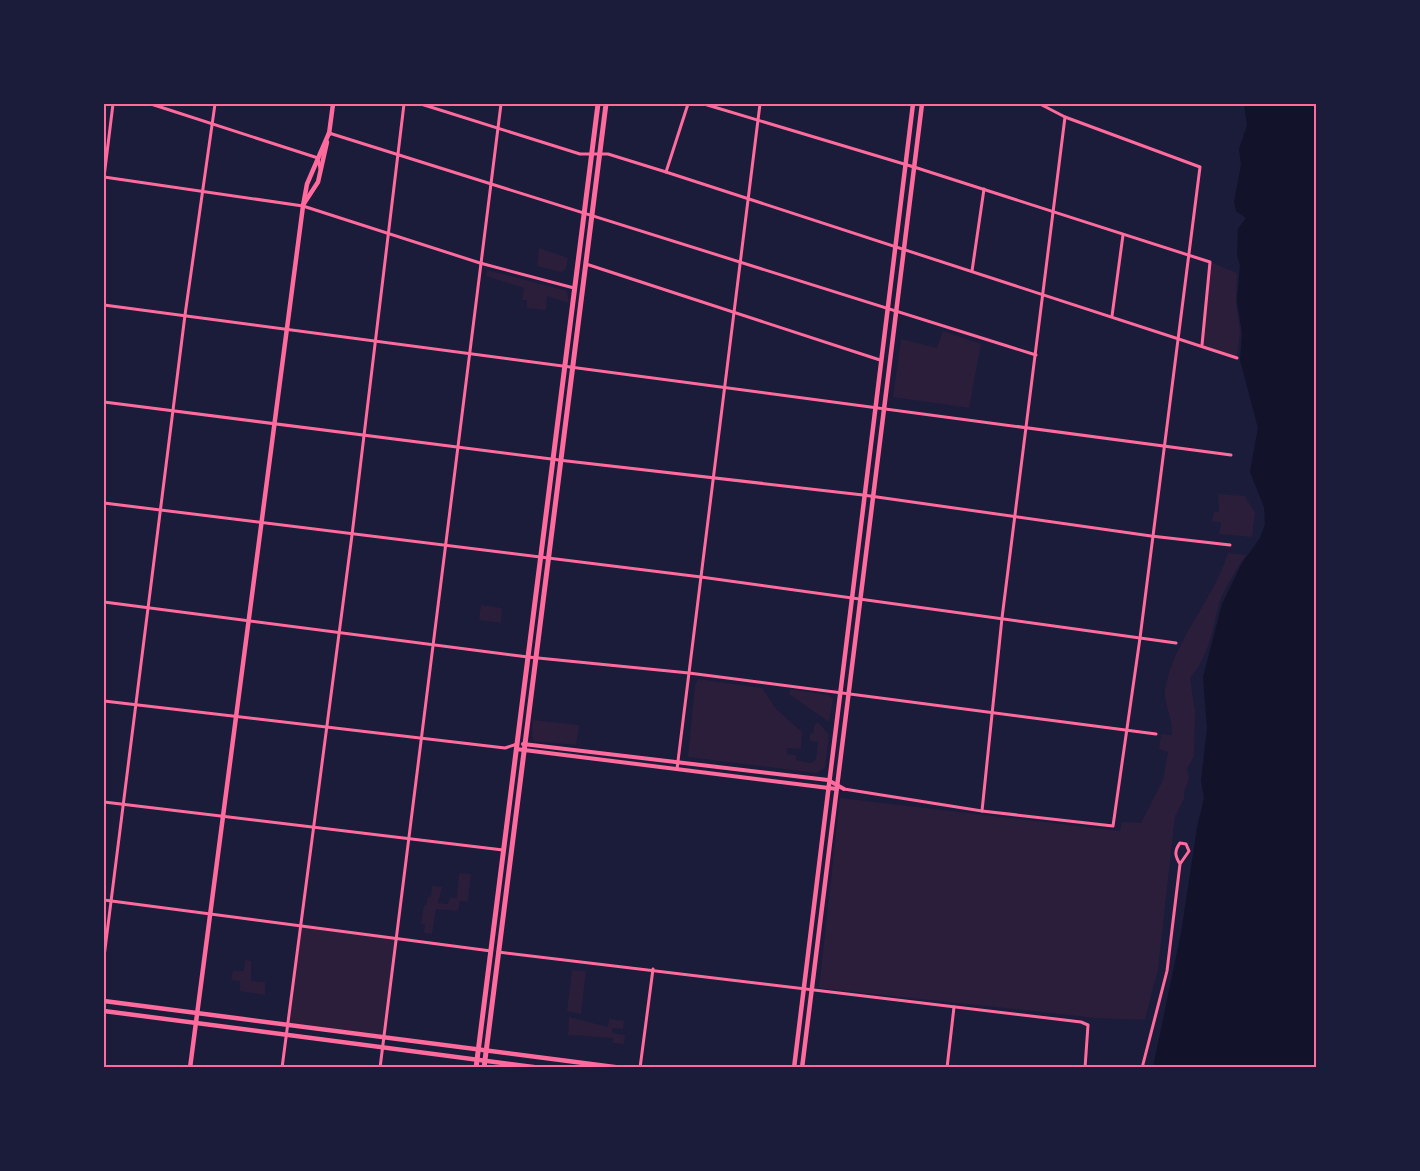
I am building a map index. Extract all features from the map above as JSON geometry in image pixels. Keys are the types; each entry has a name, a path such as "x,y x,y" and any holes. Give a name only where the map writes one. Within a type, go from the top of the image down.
{"main road":[{"path":"303,206 312,196 321,172 333,104"},
{"path":"476,1068 598,104"},
{"path":"484,1068 606,104"},
{"path":"794,1068 850,598 913,104"},
{"path":"802,1068 921,104"},
{"path":"190,1068 303,206 307,184 329,133"},
{"path":"104,1001 622,1068"},
{"path":"104,1011 541,1068"}],"street":[{"path":"113,104 104,177 303,206 480,263 574,288"},
{"path":"151,104 318,158 321,172"},
{"path":"104,957 109,901 159,510 215,104"},
{"path":"282,1068 352,535 362,435 404,104"},
{"path":"421,104 580,154 608,154 666,172 1237,358"},
{"path":"380,1068 431,645 501,104"},
{"path":"666,172 688,104"},
{"path":"704,104 905,164 1210,262 1202,345"},
{"path":"677,769 760,104"},
{"path":"525,747 677,769 827,788 835,787 982,811 1113,826 1140,638 1151,536 1200,167 1065,117 1041,104"},
{"path":"982,811 1014,517 1065,117"},
{"path":"329,133 1035,356"},
{"path":"972,271 984,189"},
{"path":"1112,316 1123,234"},
{"path":"586,264 880,360"},
{"path":"104,305 1165,444 1231,455"},
{"path":"104,402 561,461 873,496 1151,536 1230,545"},
{"path":"104,503 701,577 1176,642"},
{"path":"104,602 536,658 689,673 1156,734"},
{"path":"104,701 420,740 505,748 525,747 678,762 828,780 835,787"},
{"path":"104,802 503,850"},
{"path":"1142,1068 1167,971 1180,864 1189,851 1186,844 1180,843 1176,849 1176,857 1180,864"},
{"path":"104,900 301,924 490,951 1081,1022 1088,1025 1084,1068"},
{"path":"640,1068 653,969"},
{"path":"947,1068 954,1007"}],"shaded area":[{"path":"1244,104 1316,104 1316,1067 1153,1067 1181,933 1197,828 1204,798 1201,781 1207,728 1203,677 1222,604 1242,563 1260,538 1265,524 1264,507 1250,472 1258,428 1240,360 1242,333 1237,301 1240,265 1237,255 1238,229 1246,218 1236,211 1234,202 1241,165 1239,149 1247,125"},
{"path":"539,248 568,258 566,269 561,272 537,266"},
{"path":"1210,262 1237,273 1236,303 1240,331 1237,358 1202,345"},
{"path":"487,270 567,291 569,303 547,296 546,310 527,308 527,300 522,300 524,288 486,276"},
{"path":"943,331 981,344 969,408 893,397 901,339 937,348"},
{"path":"1218,494 1245,496 1255,513 1252,537 1219,534 1221,523 1212,521 1214,512 1219,512"},
{"path":"1228,553 1246,555 1220,600 1206,652 1190,678 1195,711 1194,756 1187,769 1189,778 1184,799 1175,816 1158,969 1145,1020 1096,1018 819,988 840,798 1120,831 1122,822 1141,823 1163,780 1168,752 1159,749 1161,734 1172,735 1165,700 1170,671"},
{"path":"481,605 502,608 501,623 479,620"},
{"path":"698,679 762,688 776,709 802,732 801,749 787,748 787,754 796,755 796,760 811,763 816,759 818,742 810,741 810,734 814,732 814,725 818,722 829,735 825,768 816,773 688,757 695,685"},
{"path":"790,689 828,695 833,698 829,722 789,694"},
{"path":"533,720 579,725 576,745 534,741"},
{"path":"459,873 471,874 468,902 460,901 458,911 436,909 432,934 424,933 425,925 421,924 424,905 428,897 431,897 432,886 442,887 438,903 448,904 450,898 457,898"},
{"path":"301,924 396,939 384,1037 288,1024"},
{"path":"245,960 251,961 251,981 265,982 265,995 240,991 240,981 231,980 233,971 244,971"},
{"path":"572,970 586,971 581,1014 567,1011"},
{"path":"569,1017 608,1027 609,1019 624,1021 623,1029 612,1028 612,1033 625,1035 624,1044 613,1043 613,1038 568,1035"}]}
